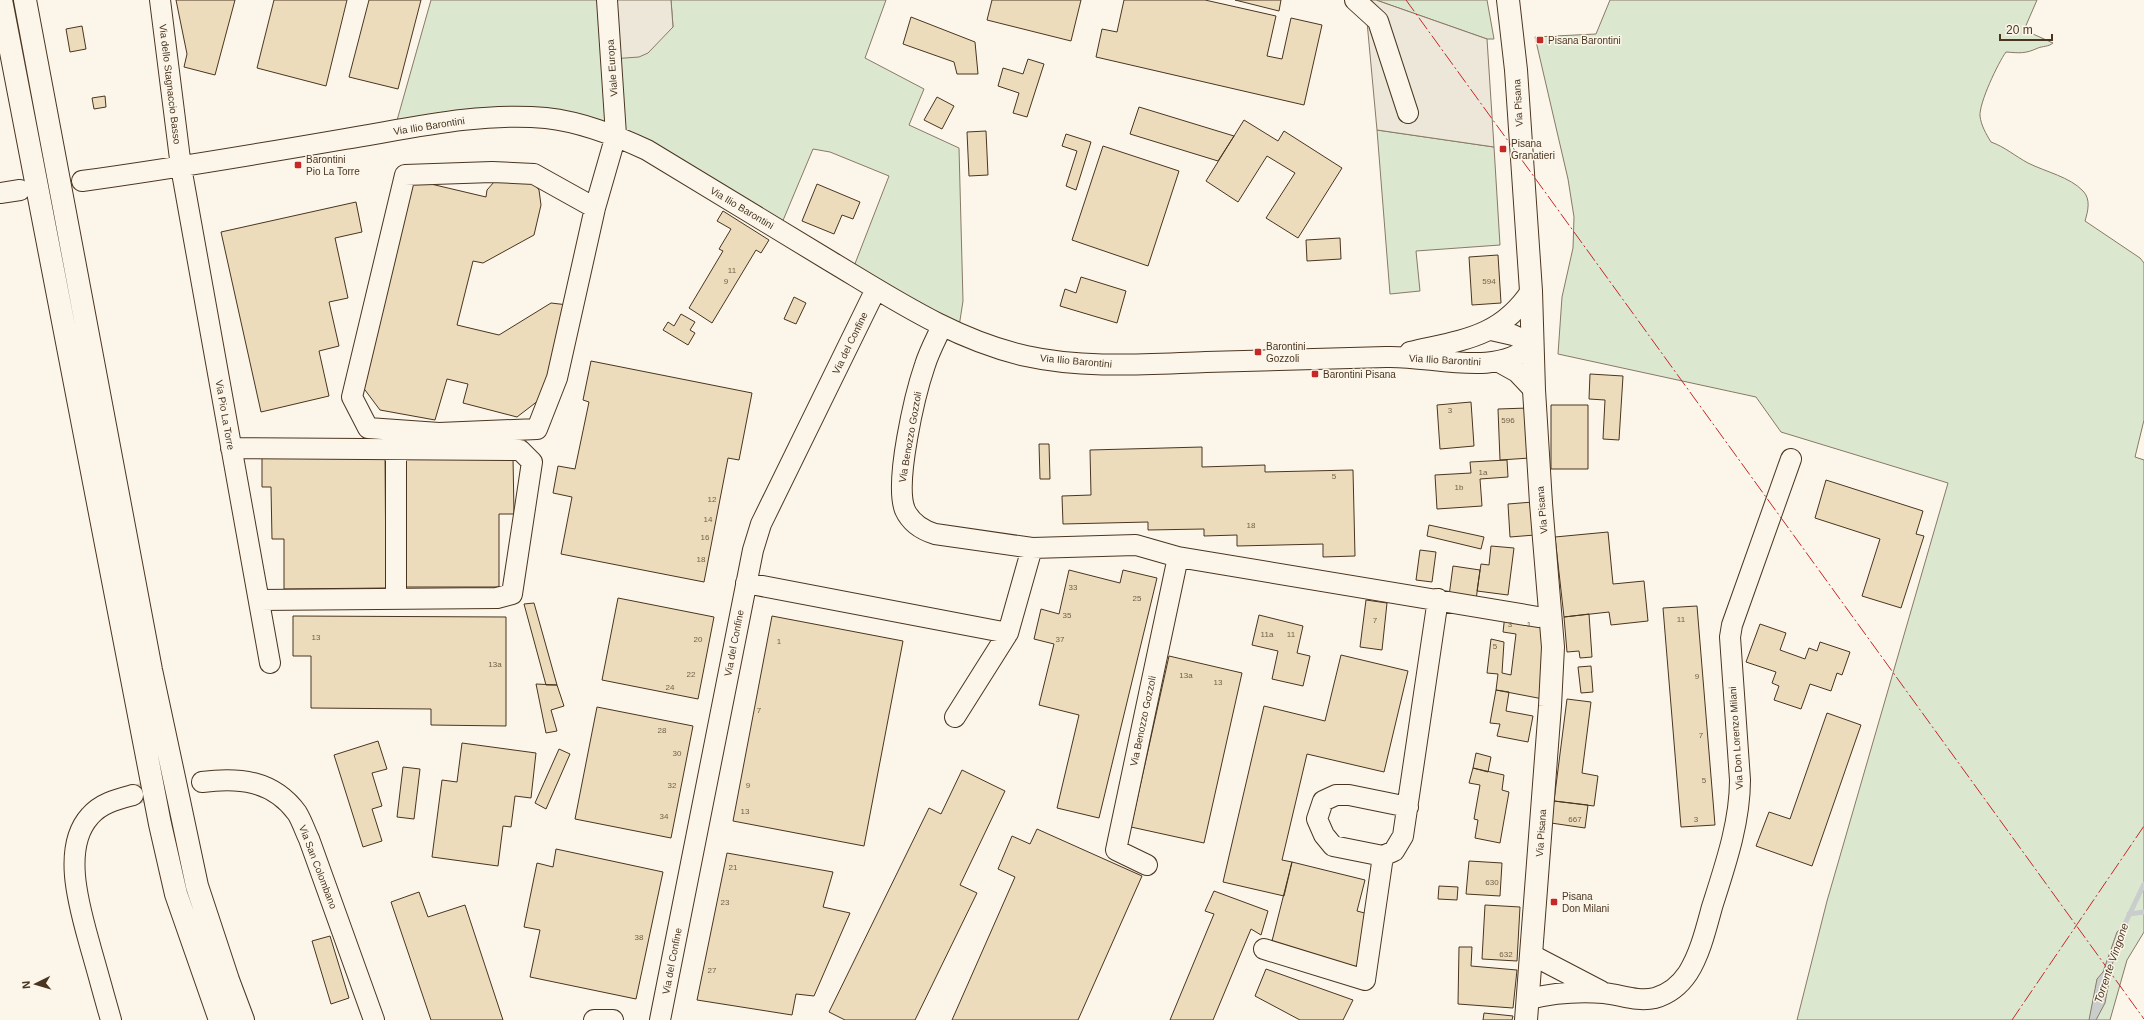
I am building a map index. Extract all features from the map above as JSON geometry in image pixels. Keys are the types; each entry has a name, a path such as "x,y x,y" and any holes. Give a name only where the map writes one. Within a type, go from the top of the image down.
{"main road":[{"path":"1,0 160,824 176,894 220,1020"},
{"path":"25,0 147,647 180,809 197,886 243,1020"},
{"name":"Via Pisana","path":"1508,0 1516,70 1531,291 1534,390 1552,647 1532,955 1527,1010"}],"street":[{"name":"Via dello Stagnaccio Basso","path":"160,0 181,167"},
{"name":"Viale Europa","path":"595,208 534,174 492,172 405,175 352,396 368,428 439,433 536,429 557,378 595,208 616,135 607,0"},
{"path":"1355,0 1378,21 1408,113"},
{"name":"Via Ilio Barontini","path":"82,181 181,167 480,118 518,116 548,118 581,124 616,135 647,150 876,289 942,326 984,343 1024,355 1069,362 1148,364 1390,356 1452,361 1499,362 1522,352 1533,344"},
{"name":"Via Pio La Torre","path":"181,167 270,663"},
{"path":"0,193 20,190"},
{"name":"Via del Confine","path":"660,1020 753,550 761,524 876,289"},
{"name":"Via Ilio Barontini","path":"1390,356 1450,343 1491,330 1516,311 1531,291"},
{"name":"Via Benozzo Gozzoli","path":"942,326 925,365 910,430 901,487 905,509 915,524 929,532 1032,548 1136,545 1178,557 1538,616"},
{"path":"1491,330 1513,335 1533,344"},
{"name":"Via Ilio Barontini","path":"1499,362 1517,372 1534,390"},
{"path":"231,448 520,450 532,462 512,594 497,598 259,600"},
{"path":"396,449 396,599"},
{"name":"Via Don Lorenzo Milani","path":"1527,1010 1556,993 1605,993 1637,999 1654,998 1670,992 1690,968 1706,930 1728,854 1739,802 1740,780 1730,637 1732,625 1791,459"},
{"path":"955,717 1008,633 1032,548"},
{"name":"Via Benozzo Gozzoli","path":"1147,865 1116,850 1178,557"},
{"path":"746,583 1008,633"},
{"path":"1408,806 1350,795 1336,795 1323,801 1317,819 1324,835 1333,846 1383,856 1394,851 1403,836 1408,806 1438,599"},
{"name":"Via San Colombano","path":"202,782 227,778 260,785 283,799 297,814 309,839 374,1020"},
{"path":"111,1020 77,897 75,853 80,835 89,816 103,805 134,795"},
{"path":"1264,949 1364,980 1383,856"},
{"name":"Via Don Lorenzo Milani","path":"1532,955 1605,993"},
{"path":"594,1020 613,1020"}],"green space":[{"path":"431,0 607,0 673,27 671,0 886,0 865,58 924,89 909,125 959,148 963,301 958,333 851,274 889,176 830,152 813,149 779,230 581,123 394,131"},
{"path":"1376,0 1487,0 1494,39 1487,39"},
{"path":"1610,0 2037,0 2024,30 2053,43 2026,52 2006,52 1994,74 1983,102 1980,116 1983,126 1991,142 2028,163 2065,178 2078,186 2086,194 2088,201 2085,221 2140,258 2144,263 2144,420 2135,457 2144,460 2144,932 2127,960 2110,1020 1797,1020 1827,901 1948,483 1781,432 1756,397 1558,354 1562,297 1573,248 1574,217 1568,179 1535,37 1596,34"},
{"path":"1377,130 1494,147 1500,245 1416,251 1420,291 1390,294"}],"shaded area":[{"path":"607,0 671,0 673,27 648,53 639,57 611,59"},
{"path":"1365,0 1376,0 1487,39 1494,147 1377,130"}],"water":[{"path":"2121,928 2123,932 2112,965 2105,1003 2096,1020 2089,1020 2097,979 2103,972 2117,932"}],"building":[{"path":"176,0 235,0 215,75 184,67 187,54"},
{"path":"274,0 347,0 326,86 257,68"},
{"path":"369,0 421,0 398,89 349,77"},
{"path":"992,0 1081,0 1071,41 987,20"},
{"path":"1124,0 1205,0 1276,16 1267,56 1282,59 1291,18 1322,25 1304,105 1096,57 1102,29 1117,32"},
{"path":"1235,0 1281,0 1279,11"},
{"path":"911,17 975,42 978,74 957,74 954,62 903,44"},
{"path":"82,26 86,49 70,52 66,29"},
{"path":"1028,59 1044,64 1027,117 1013,113 1019,93 998,86 1003,68 1023,74"},
{"path":"105,96 106,107 94,109 92,98"},
{"path":"937,97 954,106 942,129 924,120"},
{"path":"1139,107 1234,136 1218,161 1130,134"},
{"path":"1244,120 1278,141 1284,131 1342,168 1298,238 1266,218 1295,173 1267,156 1238,202 1206,181"},
{"path":"986,131 988,175 969,176 967,132"},
{"path":"1066,134 1091,142 1076,190 1066,186 1077,151 1062,146"},
{"path":"1103,146 1179,171 1148,266 1072,240"},
{"path":"414,180 486,197 487,190 494,182 532,181 539,190 541,205 534,235 483,263 473,261 457,325 499,335 551,303 568,305 543,397 517,417 463,403 468,384 447,379 435,420 380,410 362,386"},
{"path":"817,184 860,202 853,219 842,215 834,234 802,221"},
{"path":"356,202 362,232 335,238 348,298 329,302 339,346 319,351 329,396 261,412 221,232"},
{"path":"723,211 769,240 761,253 756,250 712,323 689,308 723,251 719,249 731,229 717,221"},
{"path":"1340,238 1341,259 1307,261 1306,240"},
{"path":"1498,255 1501,303 1472,305 1469,257"},
{"path":"1081,277 1126,291 1117,323 1060,306 1065,289 1076,293"},
{"path":"794,297 806,303 796,324 784,319"},
{"path":"681,314 695,322 690,330 695,333 688,345 663,330 668,322 674,326"},
{"path":"591,361 752,393 739,460 728,458 704,582 561,554 572,497 553,493 558,466 575,469 589,402 583,400"},
{"path":"1590,374 1623,376 1619,440 1603,439 1605,400 1589,399"},
{"path":"1471,402 1474,446 1440,449 1437,405"},
{"path":"1551,405 1588,405 1588,469 1551,469"},
{"path":"1528,408 1530,458 1500,460 1498,409"},
{"path":"1039,444 1049,444 1050,479 1040,479"},
{"path":"1202,447 1202,467 1265,465 1265,472 1353,470 1355,556 1323,557 1323,544 1237,546 1237,535 1204,536 1204,529 1148,530 1148,522 1063,524 1062,496 1091,495 1090,450"},
{"path":"385,452 386,588 284,589 284,539 272,539 271,487 262,487 262,453"},
{"path":"405,457 513,457 514,514 499,514 499,587 406,587"},
{"path":"1507,460 1508,477 1480,479 1482,506 1437,509 1435,475 1471,473 1470,462"},
{"path":"1826,480 1923,511 1916,534 1924,536 1901,608 1862,596 1880,539 1815,518"},
{"path":"1533,502 1535,535 1510,537 1508,504"},
{"path":"1429,525 1484,537 1481,549 1427,536"},
{"path":"1608,532 1613,584 1644,581 1648,621 1611,625 1609,612 1564,617 1555,537"},
{"path":"1491,546 1514,548 1508,595 1477,591 1481,564 1489,565"},
{"path":"1420,550 1436,552 1432,582 1416,580"},
{"path":"1453,566 1480,570 1476,600 1449,596"},
{"path":"1069,570 1120,583 1123,570 1157,578 1099,818 1057,808 1079,715 1039,705 1054,644 1034,639 1041,609 1059,614"},
{"path":"618,598 714,617 698,699 602,680"},
{"path":"1366,600 1387,603 1382,650 1360,647"},
{"path":"534,603 557,685 546,685 524,604"},
{"path":"1697,606 1715,825 1681,827 1663,608"},
{"path":"1589,614 1592,657 1580,658 1579,651 1567,652 1564,617"},
{"path":"1259,615 1303,626 1297,653 1310,656 1303,686 1272,679 1278,651 1252,645"},
{"path":"1505,615 1547,621 1543,699 1496,690 1498,674 1487,673 1491,639 1504,642 1502,673 1511,675 1516,634 1503,632"},
{"path":"293,616 506,617 506,726 431,725 431,709 311,708 311,656 293,656"},
{"path":"772,616 903,641 864,846 733,821"},
{"path":"1760,624 1786,633 1780,650 1805,659 1809,648 1817,651 1820,642 1850,652 1842,675 1837,673 1831,691 1810,684 1801,709 1774,700 1779,686 1772,683 1776,672 1746,662"},
{"path":"1341,655 1408,671 1384,772 1307,754 1282,860 1292,862 1284,896 1223,882 1264,706 1325,721"},
{"path":"1169,656 1242,673 1204,843 1131,827"},
{"path":"1591,666 1593,692 1581,693 1578,667"},
{"path":"536,684 557,685 564,706 551,710 557,731 546,733"},
{"path":"1496,690 1509,692 1506,711 1533,716 1528,742 1497,736 1500,724 1490,723"},
{"path":"1567,699 1591,702 1582,773 1598,776 1594,806 1554,801"},
{"path":"597,707 693,726 671,838 575,819"},
{"path":"1827,713 1861,725 1812,866 1756,846 1769,812 1790,819"},
{"path":"378,741 387,769 372,773 382,806 372,809 382,841 363,847 334,755"},
{"path":"462,743 536,753 531,798 515,796 511,827 503,826 498,866 432,857 442,780 457,782"},
{"path":"559,749 570,754 546,809 535,803"},
{"path":"1476,753 1491,757 1488,772 1473,768"},
{"path":"403,767 420,769 414,819 397,817"},
{"path":"1473,768 1504,775 1502,790 1509,792 1500,843 1475,838 1478,820 1474,819 1480,785 1469,783"},
{"path":"962,770 1005,791 960,885 977,893 915,1020 845,1020 829,1012 929,808 941,814"},
{"path":"1554,801 1588,805 1585,828 1551,823"},
{"path":"1037,829 1142,876 1078,1020 952,1020 1015,877 998,869 1012,836 1030,844"},
{"path":"556,849 663,872 636,999 530,977 540,930 524,927 537,863 553,867"},
{"path":"727,853 833,872 823,907 850,913 814,996 796,994 792,1015 697,1000"},
{"path":"1469,861 1502,863 1500,896 1466,894"},
{"path":"1292,862 1365,880 1357,911 1372,915 1358,967 1271,945"},
{"path":"1439,886 1458,887 1457,900 1438,899"},
{"path":"1214,891 1268,911 1261,935 1251,929 1213,1020 1170,1020 1214,914 1205,911"},
{"path":"419,892 428,917 465,905 503,1020 431,1020 391,902"},
{"path":"1485,905 1520,907 1517,961 1482,959"},
{"path":"330,936 349,998 331,1004 312,941"},
{"path":"1459,947 1472,947 1471,966 1517,970 1513,1008 1458,1004"},
{"path":"1266,969 1353,1000 1343,1020 1300,1020 1255,996"},
{"path":"1484,1013 1513,1016 1512,1020 1483,1020"}],"waterway":[{"name":"Torrente Vingone","path":"2120,934 2144,884"},
{"path":"2129,914 2144,912"}],"tunnel":[{"path":"137,794 202,782"}],"power":[{"path":"1406,0 2144,1019"},
{"path":"2012,1020 2144,826"}],"place":[{"name":"Pisana Barontini","path":"1540,40"},
{"name":"Pisana Granatieri","path":"1503,149"},
{"name":"Barontini Pio La Torre","path":"298,165"},
{"name":"Barontini Gozzoli","path":"1258,352"},
{"name":"Barontini Pisana","path":"1315,374"},
{"name":"Pisana Don Milani","path":"1554,902"}]}
